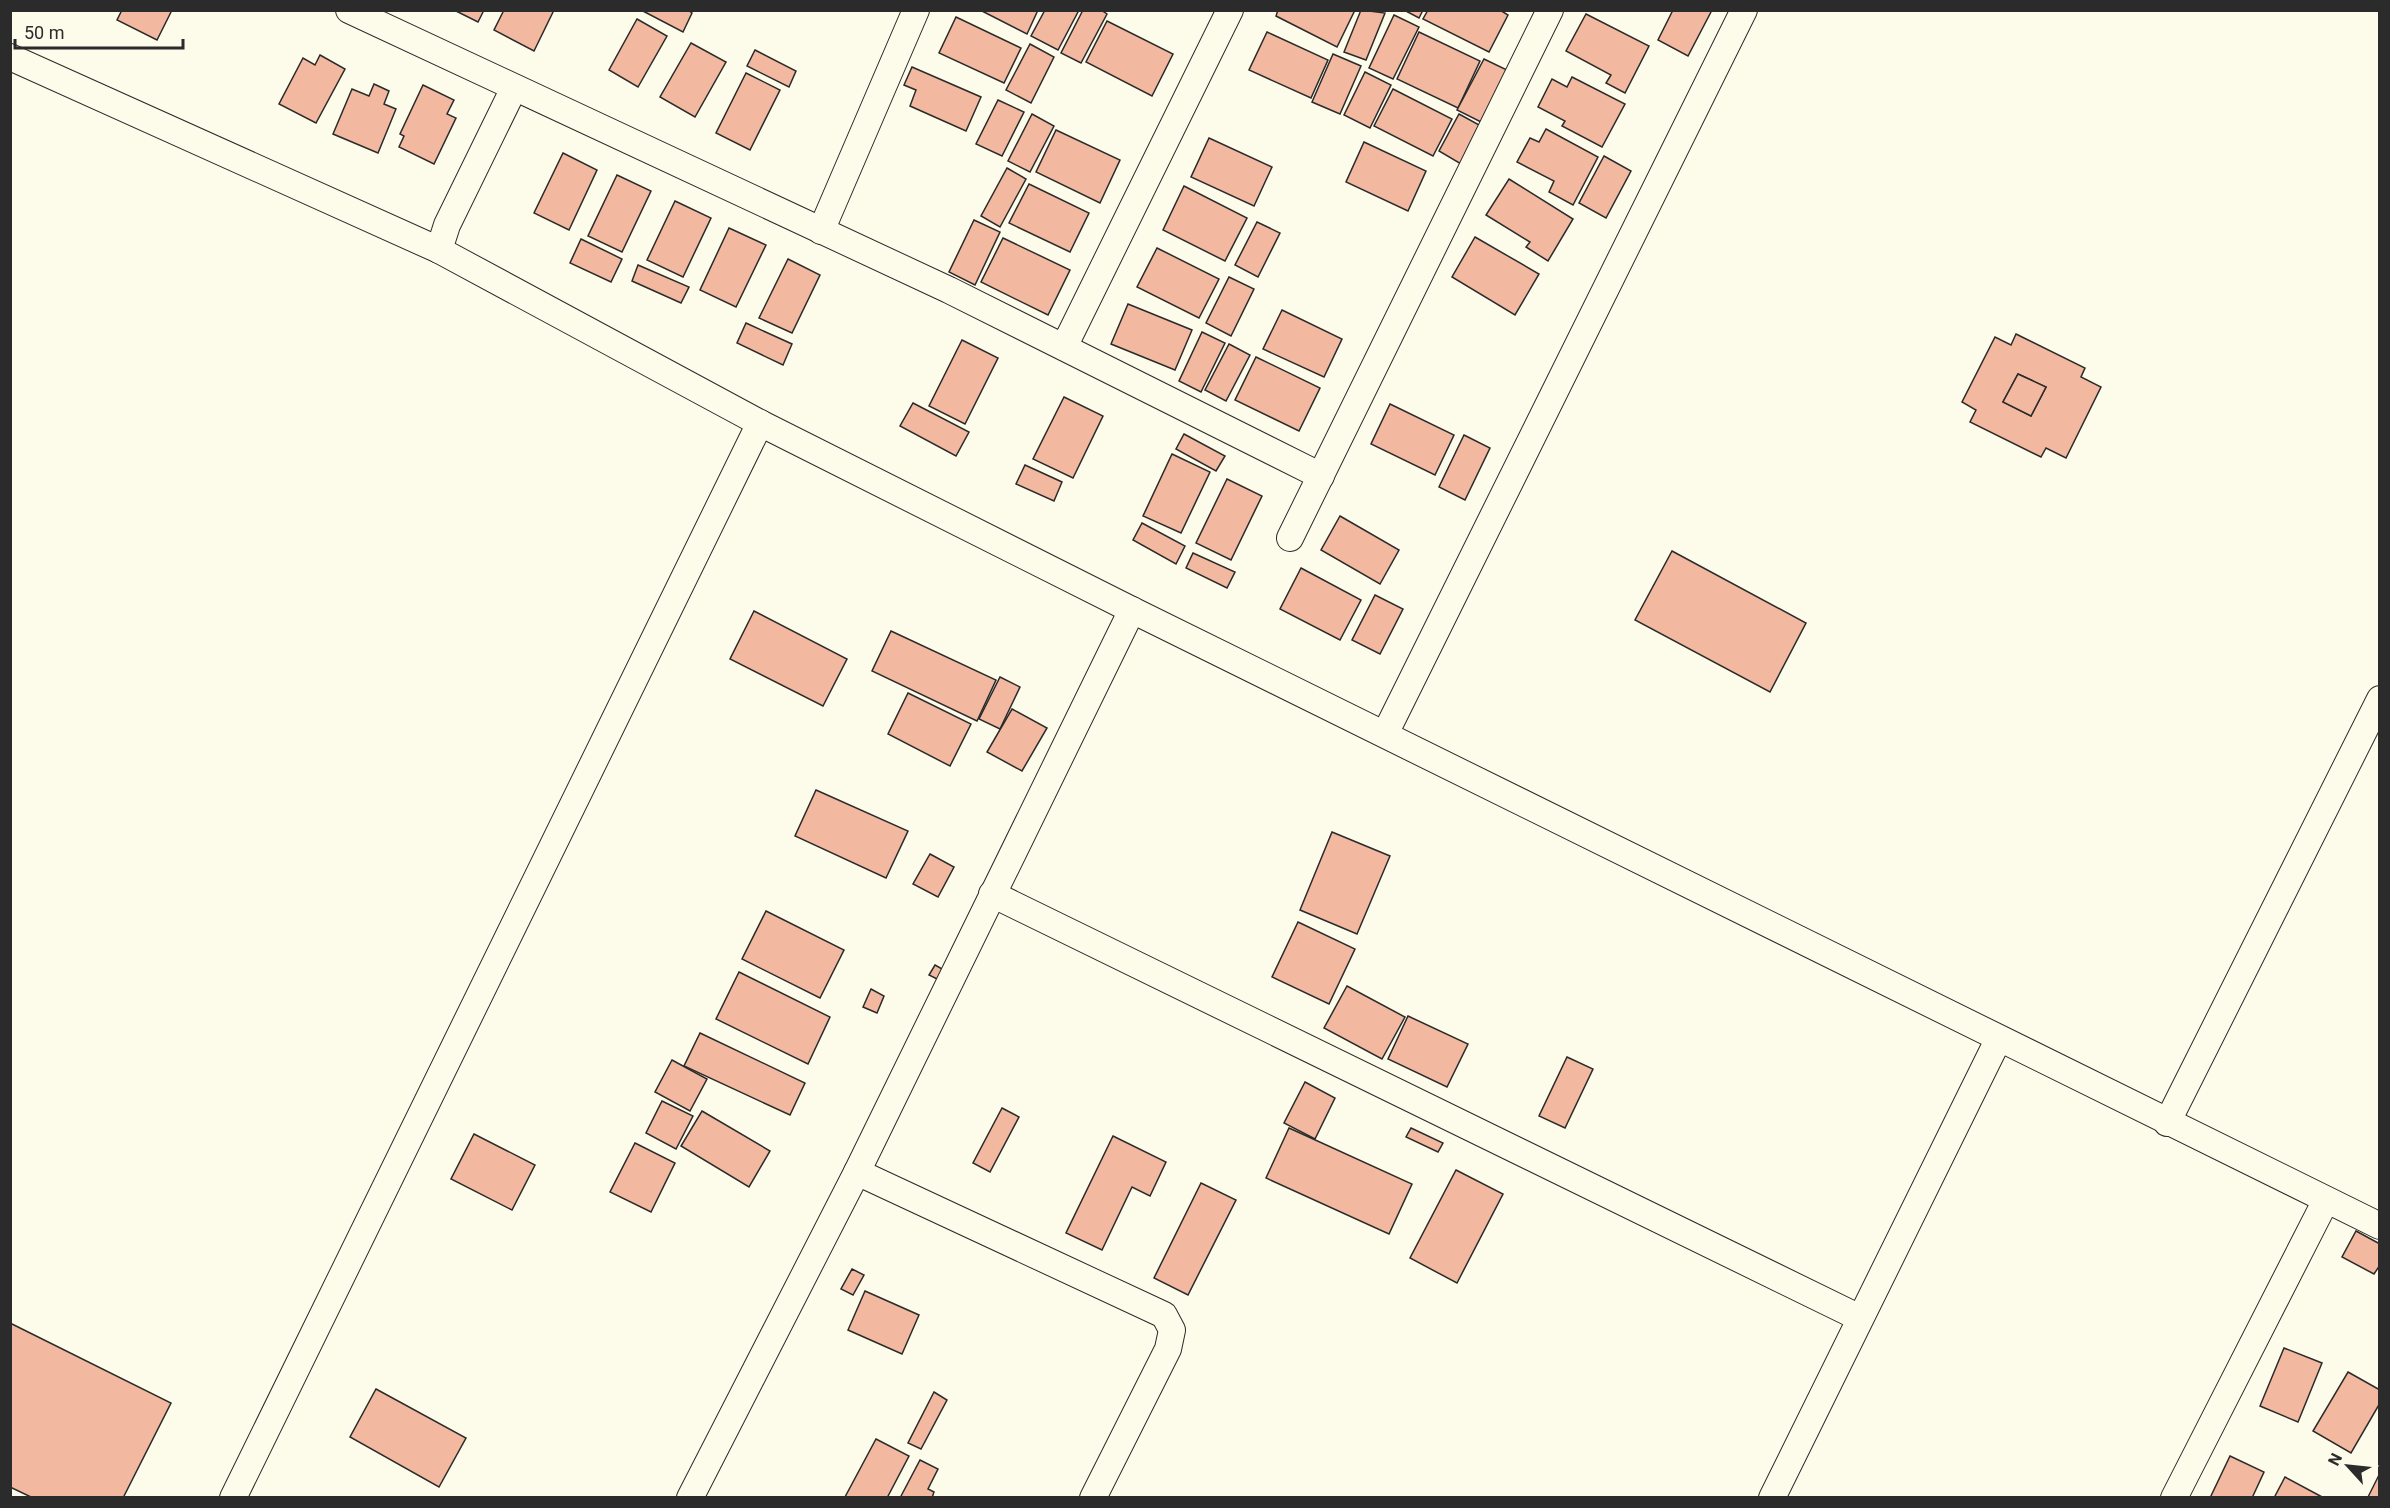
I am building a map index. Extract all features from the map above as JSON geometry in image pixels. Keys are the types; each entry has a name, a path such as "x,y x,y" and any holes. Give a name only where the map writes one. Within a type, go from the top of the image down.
{"street":[{"path":"349,10 949,290 1321,476"},
{"path":"821,231 916,10"},
{"path":"1064,348 1230,10"},
{"path":"1290,538 1550,10"},
{"path":"1385,734 1744,10"},
{"path":"10,57 439,250 760,423 1998,1040 2379,1226"},
{"path":"439,250 447,225 514,88"},
{"path":"233,1497 760,423"},
{"path":"690,1497 857,1172 1132,610"},
{"path":"2167,1123 2379,699"},
{"path":"992,894 1860,1318"},
{"path":"1772,1497 1998,1040"},
{"path":"857,1172 1164,1316 1172,1330 1168,1349 1093,1497"},
{"path":"2174,1497 2326,1200"}],"building":[{"path":"122,10 172,10 157,40 117,20"},
{"path":"454,10 484,10 478,22"},
{"path":"504,10 554,10 534,51 494,30"},
{"path":"641,10 688,10 692,13 683,32"},
{"path":"980,10 1038,10 1027,34"},
{"path":"1045,10 1079,10 1058,50 1031,36"},
{"path":"1083,10 1101,10 1107,14 1081,63 1061,53"},
{"path":"1278,10 1355,10 1337,47 1276,16"},
{"path":"1361,10 1385,13 1366,60 1344,52"},
{"path":"1404,10 1423,10 1419,18"},
{"path":"1428,10 1500,10 1508,15 1489,52 1423,19"},
{"path":"1673,10 1712,10 1688,56 1658,40"},
{"path":"1586,14 1649,46 1625,93 1606,83 1611,75 1566,51"},
{"path":"1394,15 1419,27 1393,79 1369,68"},
{"path":"956,17 1021,48 1004,83 939,53"},
{"path":"637,19 667,36 638,87 609,70"},
{"path":"1107,21 1173,54 1152,96 1086,62"},
{"path":"1267,32 1328,60 1311,98 1249,70"},
{"path":"1419,32 1480,61 1458,108 1397,79"},
{"path":"691,43 726,62 695,117 660,97"},
{"path":"1030,44 1054,57 1031,103 1006,90"},
{"path":"755,50 796,71 789,87 747,66"},
{"path":"1333,54 1361,66 1340,114 1312,102"},
{"path":"320,55 345,69 316,123 279,104 303,58 315,65"},
{"path":"1484,59 1507,70 1481,122 1457,110"},
{"path":"912,67 981,97 966,131 910,106 916,90 904,85"},
{"path":"1365,72 1391,85 1370,128 1344,115"},
{"path":"746,73 780,90 750,150 716,133"},
{"path":"1572,77 1625,104 1602,147 1562,126 1565,121 1538,107 1552,79 1567,87"},
{"path":"374,84 389,91 384,104 396,109 378,153 333,134 352,89 369,96"},
{"path":"423,85 454,100 447,114 456,118 434,164 399,147 404,136 400,134"},
{"path":"1393,89 1452,119 1433,156 1374,126"},
{"path":"998,100 1024,112 1002,156 976,144"},
{"path":"1032,114 1054,126 1030,172 1008,161"},
{"path":"1459,114 1481,126 1461,164 1439,151"},
{"path":"1546,129 1598,157 1573,205 1549,192 1554,181 1517,162 1530,138 1539,142"},
{"path":"1056,130 1120,160 1100,203 1036,172"},
{"path":"1209,138 1272,167 1254,206 1191,177"},
{"path":"1364,142 1426,171 1408,211 1346,182"},
{"path":"563,153 597,170 569,230 534,213"},
{"path":"1604,156 1631,171 1606,218 1579,203"},
{"path":"1007,168 1026,179 1000,227 981,216"},
{"path":"617,175 651,191 622,252 588,236"},
{"path":"1509,179 1573,219 1548,261 1526,247 1530,242 1486,215"},
{"path":"1029,184 1089,213 1070,252 1009,223"},
{"path":"1184,186 1247,218 1225,261 1163,230"},
{"path":"675,201 711,218 683,277 647,260"},
{"path":"974,220 1000,232 975,285 949,272"},
{"path":"1257,222 1280,233 1258,277 1235,265"},
{"path":"729,228 766,245 736,307 700,290"},
{"path":"1475,237 1539,274 1515,315 1452,277"},
{"path":"1003,238 1070,270 1048,315 981,282"},
{"path":"581,239 622,259 611,282 570,263"},
{"path":"1157,248 1219,279 1199,318 1137,287"},
{"path":"788,259 820,275 792,333 759,318"},
{"path":"638,265 689,287 681,303 632,281"},
{"path":"1229,277 1254,289 1231,336 1206,323"},
{"path":"1128,304 1192,330 1175,370 1111,344"},
{"path":"1282,310 1342,339 1324,377 1263,349"},
{"path":"746,323 792,344 783,365 737,343"},
{"path":"1202,332 1225,343 1201,392 1179,381"},
{"path":"2016,334 2085,368 2081,377 2101,387 2066,458 2046,448 2041,457 1970,422 1976,410 1962,402 1995,337 2011,345","holes":["2018,374 2046,387 2031,416 2003,402"]},
{"path":"962,340 998,358 965,424 929,406"},
{"path":"1229,344 1250,355 1226,401 1205,390"},
{"path":"1256,357 1320,388 1299,431 1235,400"},
{"path":"2018,374 2046,387 2031,416 2003,402"},
{"path":"1064,397 1103,416 1073,478 1033,459"},
{"path":"913,403 969,432 956,456 900,426"},
{"path":"1390,404 1454,435 1435,475 1371,444"},
{"path":"1184,434 1225,456 1216,471 1176,449"},
{"path":"1464,435 1490,448 1465,500 1439,487"},
{"path":"1172,454 1210,472 1181,533 1143,516"},
{"path":"1025,465 1062,482 1054,501 1016,484"},
{"path":"1227,479 1262,496 1231,560 1196,543"},
{"path":"1340,516 1399,550 1380,584 1321,550"},
{"path":"1142,523 1185,546 1176,564 1133,540"},
{"path":"1672,551 1806,623 1770,692 1635,620"},
{"path":"1193,553 1235,572 1227,588 1186,568"},
{"path":"1301,568 1361,600 1340,640 1280,609"},
{"path":"1375,595 1403,609 1380,654 1352,640"},
{"path":"754,611 847,659 823,706 730,659"},
{"path":"891,631 996,680 977,721 872,671"},
{"path":"1000,677 1020,687 1000,729 979,719"},
{"path":"908,693 971,724 950,766 888,734"},
{"path":"1012,709 1047,728 1022,771 987,752"},
{"path":"816,790 908,831 886,878 795,836"},
{"path":"1332,832 1390,856 1357,934 1300,910"},
{"path":"930,854 954,867 938,897 913,884"},
{"path":"766,911 844,950 820,998 742,959"},
{"path":"1298,922 1355,949 1329,1004 1272,977"},
{"path":"935,965 944,970 939,980 929,975"},
{"path":"739,972 830,1017 808,1064 716,1019"},
{"path":"1347,986 1405,1017 1382,1059 1324,1028"},
{"path":"871,989 884,996 877,1013 863,1007"},
{"path":"1408,1016 1468,1044 1447,1087 1388,1059"},
{"path":"700,1033 805,1083 790,1115 684,1066"},
{"path":"1567,1057 1593,1069 1565,1128 1539,1116"},
{"path":"672,1060 707,1079 690,1111 655,1092"},
{"path":"1305,1082 1335,1098 1315,1139 1284,1123"},
{"path":"662,1101 693,1116 676,1149 646,1133"},
{"path":"1002,1108 1019,1117 990,1172 973,1163"},
{"path":"702,1111 770,1151 749,1187 681,1146"},
{"path":"1289,1128 1412,1184 1389,1234 1266,1178"},
{"path":"1411,1128 1443,1143 1438,1152 1406,1137"},
{"path":"474,1134 535,1165 512,1210 451,1179"},
{"path":"1113,1136 1166,1162 1150,1196 1132,1187 1102,1250 1066,1233"},
{"path":"635,1143 675,1163 651,1212 610,1192"},
{"path":"1456,1170 1503,1194 1457,1283 1410,1258"},
{"path":"1201,1183 1236,1200 1188,1295 1154,1278"},
{"path":"2356,1231 2380,1244 2380,1265 2374,1274 2342,1257"},
{"path":"852,1269 864,1275 853,1295 841,1289"},
{"path":"865,1291 919,1315 902,1354 848,1330"},
{"path":"10,1323 171,1403 123,1498 33,1498 10,1487"},
{"path":"2284,1348 2322,1363 2298,1422 2260,1406"},
{"path":"2348,1372 2380,1390 2380,1403 2351,1453 2313,1431"},
{"path":"376,1389 466,1438 439,1487 350,1437"},
{"path":"934,1392 947,1400 921,1449 908,1443"},
{"path":"876,1439 909,1456 887,1498 845,1497"},
{"path":"2230,1456 2264,1472 2252,1498 2210,1498"},
{"path":"920,1460 938,1469 928,1489 934,1492 932,1498 900,1498"},
{"path":"2380,1473 2380,1498 2368,1497"},
{"path":"2285,1477 2324,1498 2274,1498"}]}
